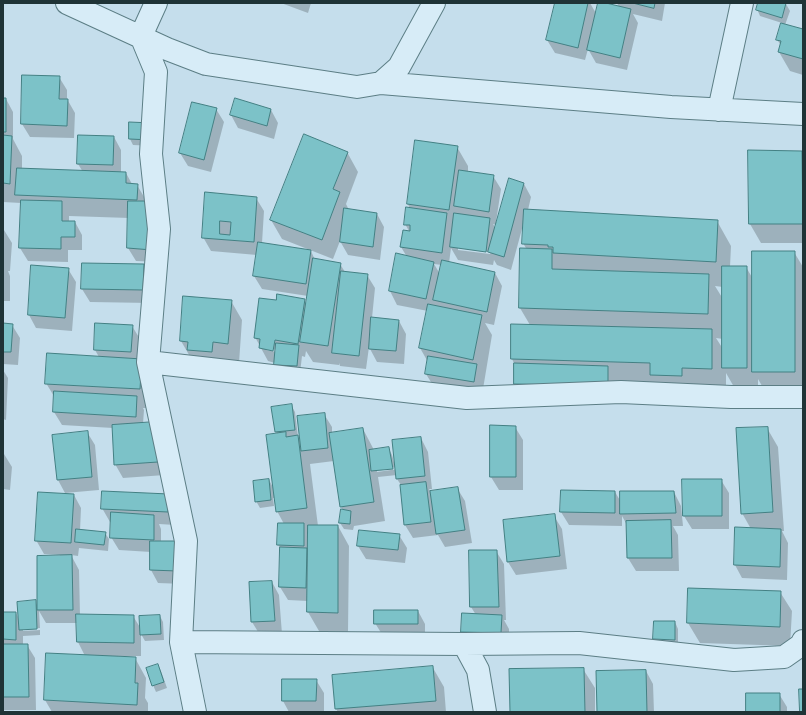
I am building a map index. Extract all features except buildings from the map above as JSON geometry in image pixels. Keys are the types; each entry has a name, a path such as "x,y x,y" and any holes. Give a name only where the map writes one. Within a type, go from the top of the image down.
{"street":[{"path":"67,3 167,49 206,64 357,87 382,83 671,108 803,114"},
{"path":"156,3 141,36 156,72 151,154 159,229 148,362 186,541 181,642 195,712"},
{"path":"382,83 399,67 434,3"},
{"path":"719,110 742,3"},
{"path":"148,362 467,398 621,392 731,397 803,397"},
{"path":"181,642 464,644 579,643 734,660 784,657 802,645 803,642"},
{"path":"464,644 478,670 485,712"}]}
